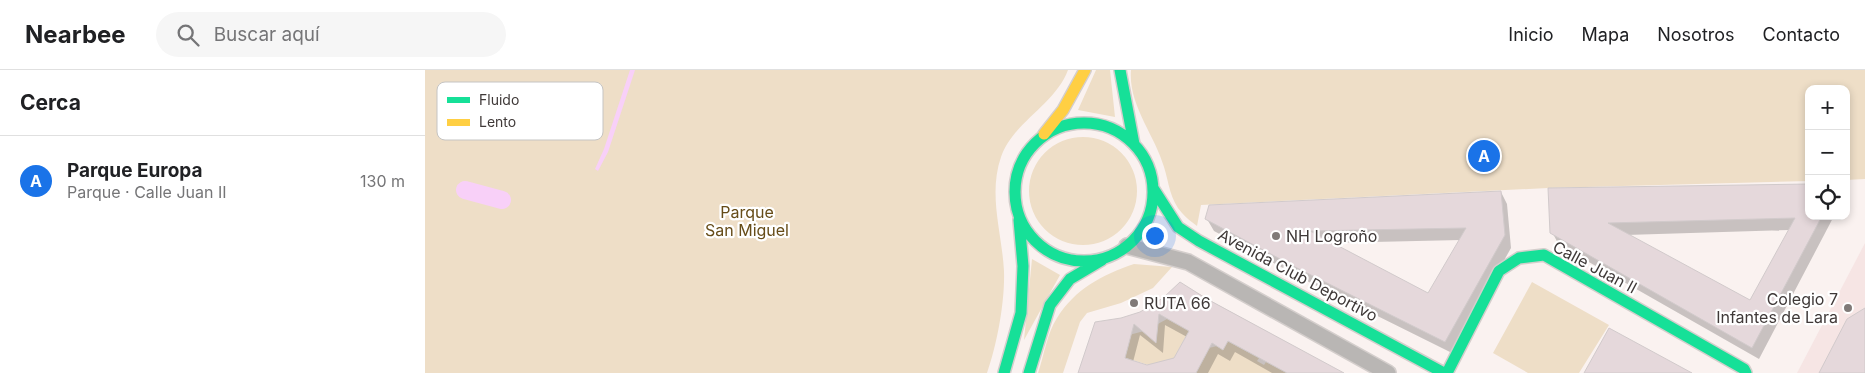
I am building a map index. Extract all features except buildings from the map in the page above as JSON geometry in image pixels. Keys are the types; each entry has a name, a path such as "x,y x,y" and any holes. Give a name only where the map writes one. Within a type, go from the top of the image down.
{"main road":[{"path":"1004,373 1021,313 1023,266 1018,211 1014,190 1017,172 1025,154 1063,110 1085,70"},
{"path":"1029,373 1050,306 1070,279 1127,246 1145,222 1153,188 1151,173 1134,144 1120,70"},
{"path":"1043,135 1071,124 1088,122 1114,129 1134,144"},
{"name":"Avenida Club Deportivo","path":"1153,188 1178,227 1191,236 1445,373"},
{"path":"1018,211 1030,235 1055,254 1081,260 1105,259"},
{"name":"Calle Juan II","path":"1445,373 1499,271 1519,258 1544,256 1744,369 1746,373"}],"street":[{"path":"1127,246 1188,262 1388,373"}],"shaded area":[{"path":"630,70 635,70 608,152 598,171 595,169 604,149"},
{"name":"Colegio 7 Infantes de Lara","path":"1865,243 1865,373 1797,373"}],"green space":[{"name":"Parque San Miguel","path":"425,70 1068,70 1054,93 1024,123 1007,145 997,171 996,200 1003,257 1003,296 997,336 987,373 425,373"},
{"path":"1096,70 1110,70 1115,117 1078,110"},
{"path":"1131,70 1865,70 1865,179 1850,180 1850,85 1805,85 1805,181 1548,188 1201,205 1197,226 1182,213 1172,197 1160,155 1138,108 1131,83"},
{"path":"1083,137 1104,141 1121,153 1133,170 1137,191 1133,212 1121,229 1104,241 1083,245 1062,241 1045,229 1033,212 1029,191 1033,170 1045,153 1062,141"},
{"path":"1032,259 1060,275 1024,340"},
{"path":"1134,264 1172,267 1153,288 1121,303 1087,313 1080,322 1063,373 1038,373 1051,331 1064,308 1090,284"},
{"path":"1532,282 1609,325 1579,373 1528,373 1493,353"},
{"path":"1192,290 1207,298 1172,362 1158,368 1088,346 1144,331 1156,334 1156,325 1167,319 1175,323"},
{"path":"1225,340 1259,358 1257,361 1264,365 1266,362 1287,373 1196,373 1209,348 1217,346 1223,349"}],"waterway":[{"path":"465,190 502,200"}],"traffic: fast":[{"path":"1120,70 1134,144"},
{"path":"1084,123 1110,128 1133,143 1148,166 1153,192 1148,218 1133,241 1110,256 1084,261 1058,256 1035,241 1020,218 1015,192 1020,166 1035,143 1058,128 1084,123"},
{"path":"1153,188 1178,227 1199,241 1444,373"},
{"path":"1004,373 1021,313 1023,266 1019,220"},
{"path":"1447,373 1499,271 1519,258 1544,255 1744,369 1746,373"},
{"path":"1029,373 1050,305 1070,279 1102,260"}],"traffic: slow":[{"path":"1044,134 1063,110 1085,70"}],"place":[{"name":"Parque Europa","path":"1484,156"},
{"name":"NH Logroño","path":"1276,236"},
{"name":"RUTA 66","path":"1134,303"},
{"name":"Colegio 7 Infantes de Lara","path":"1848,308"}]}
